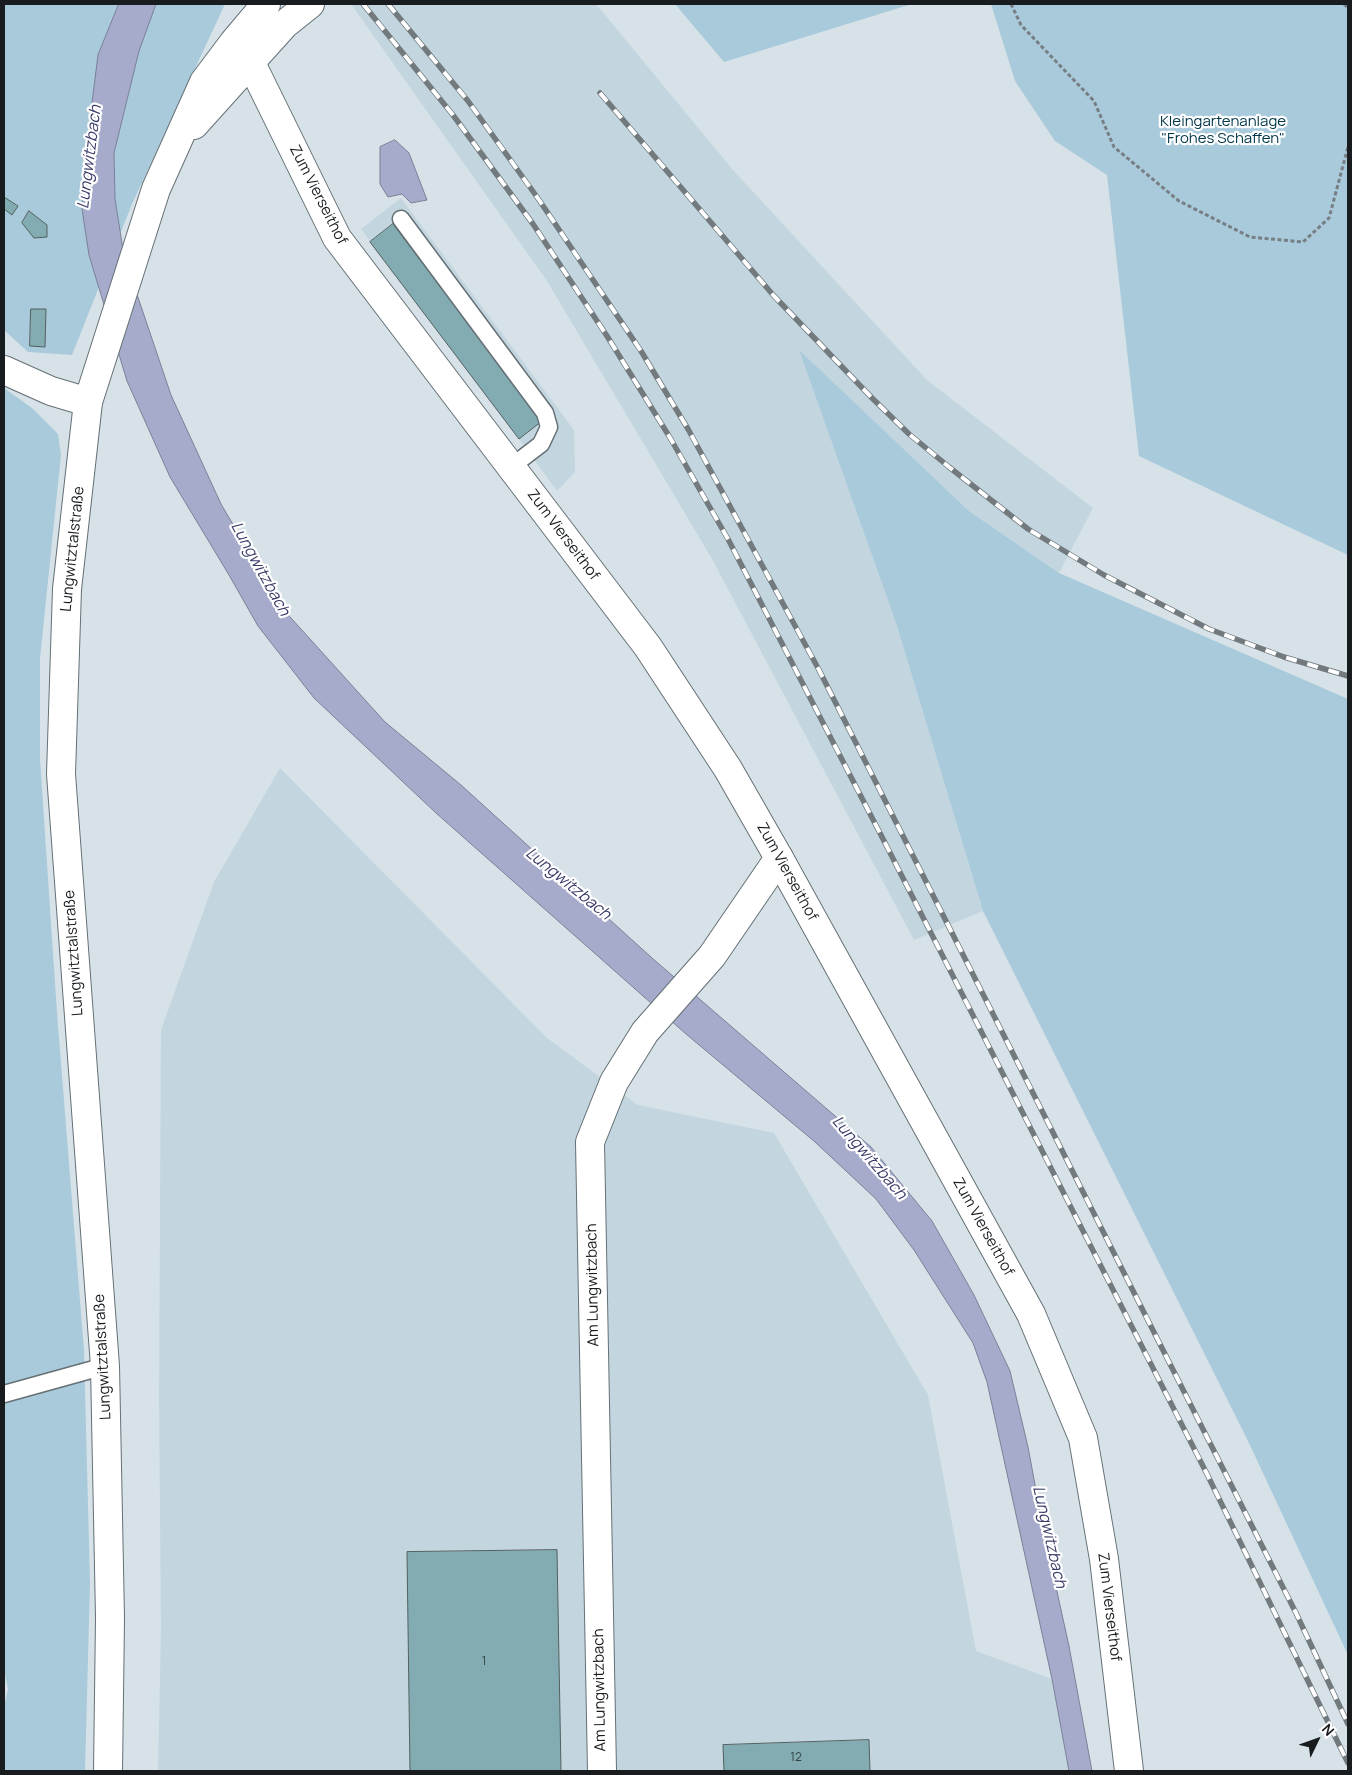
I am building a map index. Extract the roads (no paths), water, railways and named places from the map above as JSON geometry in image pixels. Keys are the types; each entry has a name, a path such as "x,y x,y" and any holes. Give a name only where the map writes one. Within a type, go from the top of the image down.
{"street":[{"path":"242,51 266,4"},
{"path":"242,51 285,24 310,4"},
{"name":"Lungwitztalstraße","path":"108,1771 110,1618 105,1366 61,774 67,589 88,402 156,189 204,82 242,51"},
{"name":"Zum Vierseithof","path":"242,51 337,238 648,647 728,769 1031,1314 1083,1438 1104,1559 1129,1771"},
{"path":"4,370 51,391 88,402"},
{"name":"Am Lungwitzbach","path":"602,1771 590,1142 614,1082 645,1032 712,956 779,858"}],"lane":[{"path":"401,219 545,414 549,428 541,444 511,467"},
{"path":"4,1394 105,1366"}],"water":[{"name":"Lungwitzbach","path":"119,4 156,4 139,51 114,153 115,199 124,256 171,395 221,504 282,608 385,722 461,785 652,958 871,1147 932,1221 974,1295 1010,1371 1028,1447 1044,1533 1069,1646 1092,1771 1069,1771 1052,1679 987,1382 973,1343 914,1250 876,1199 815,1142 686,1034 436,813 314,698 258,626 170,477 127,381 89,255 82,209 89,127 98,55"},
{"path":"395,140 409,153 427,200 411,203 402,194 388,197 380,184 380,147"}],"railway":[{"path":"363,4 453,115 533,224 607,336 669,436 728,539 1206,1472 1348,1763"},
{"path":"388,4 468,101 537,197 641,351 688,429 818,668 1296,1613 1348,1724"},
{"path":"600,93 774,296 872,398 909,434 1028,529 1104,575 1209,629 1284,657 1348,676"}],"park label":[{"name":"Kleingartenanlage \"Frohes Schaffen\"","path":"1223,130"}]}
